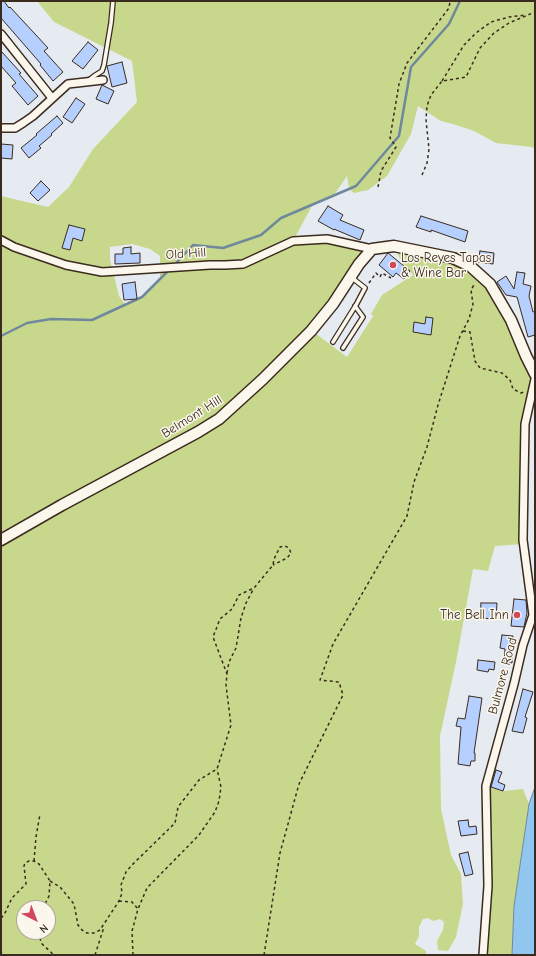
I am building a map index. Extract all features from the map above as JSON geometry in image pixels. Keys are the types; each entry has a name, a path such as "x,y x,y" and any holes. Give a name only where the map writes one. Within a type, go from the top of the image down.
{"main road":[{"path":"372,249 394,246 434,253 453,258 470,266 490,284 511,320 535,374"},
{"name":"Belmont Hill","path":"1,540 219,419 263,379 311,331 333,304 350,277 372,249"}],"street":[{"path":"1,34 52,98"},
{"path":"1,128 15,128 24,123 68,84 103,80"},
{"name":"Old Hill","path":"1,240 66,265 102,272 243,264 293,242 326,239 372,249"},
{"name":"Bulmore Road","path":"483,955 488,886 486,786 523,645 534,615 523,540 525,424 535,379"}],"lane":[{"path":"88,81 102,71 111,23 112,1"},
{"path":"333,342 356,306 365,288 350,277"},
{"path":"343,348 363,317 356,306"}],"path":[{"path":"378,187 381,171 396,147 390,138 399,84 407,63 449,8 450,1"},
{"path":"442,81 466,77 480,48 494,33 509,23 535,12"},
{"path":"422,175 427,163 429,149 426,120 427,106 431,95 442,81 464,45 476,33 491,22 509,17 530,14"},
{"path":"365,288 376,273 380,277 382,273 391,278"},
{"path":"264,955 280,852 299,784 343,695 339,682 320,680 333,644 407,516 414,482 427,447 438,405 462,331 469,319 473,304 472,290 480,275"},
{"path":"462,331 470,332 475,360 480,368 502,373 510,380 513,389 521,393 532,392"},
{"path":"133,955 132,931 138,909 147,888 199,835 215,812 219,801 221,787 217,769 231,725 226,685 227,674 229,662 236,648 241,618 246,603 254,588 273,565 288,558 291,552 289,548 285,546 280,547 274,559 273,565"},
{"path":"227,674 213,637 220,619 232,609 239,595 254,588"},
{"path":"1,918 12,898 26,884 25,862 29,860 39,864 50,881 60,887 74,904 78,925 82,930 87,933 94,933 100,930 120,901 122,893 121,885 126,872 175,823 178,807 199,780 217,769"},
{"path":"34,861 40,814"},
{"path":"47,900 49,896 50,881"},
{"path":"120,901 132,902 138,909"},
{"path":"94,955 104,925"},
{"path":"41,940 42,943 54,955"},
{"path":"1,950 2,955"}],"green space":[{"path":"37,1 535,1 535,149 532,147 496,143 474,131 441,121 418,106 411,134 387,176 368,190 354,193 349,189 347,176 334,195 313,204 293,241 327,239 372,249 311,330 347,357 373,316 371,314 382,295 413,275 402,263 394,246 453,258 490,284 535,374 525,424 523,544 495,546 488,571 473,569 456,662 440,736 441,809 451,855 461,874 463,904 456,937 448,951 438,950 437,941 443,930 444,922 440,919 433,921 428,918 423,919 419,927 419,936 415,944 426,951 426,955 1,955 1,196 48,207 69,187 93,149 137,102 132,61 54,22","holes":["132,244 150,249 160,256 160,279 142,297 126,305 119,296 110,260 110,247"]},
{"path":"486,786 503,791 523,789 529,804 514,906 512,955 483,955 488,886"}],"water":[{"path":"535,787 535,955 512,955 514,906 529,804"}],"building":[{"path":"1,1 4,1 9,8 10,7 48,48 44,51 63,72 53,81 40,65 41,64 1,18"},
{"path":"88,42 98,50 83,69 72,61"},
{"path":"1,51 21,73 19,74 38,96 28,105 12,86 16,83 1,66"},
{"path":"122,62 127,83 112,87 107,66"},
{"path":"102,85 114,91 108,104 96,99"},
{"path":"76,98 85,104 72,123 63,117"},
{"path":"57,116 63,123 39,146 41,148 29,158 21,148"},
{"path":"1,144 13,145 12,159 1,158"},
{"path":"41,181 50,190 38,201 30,193"},
{"path":"328,206 343,215 340,220 364,230 360,240 334,230 318,221"},
{"path":"421,216 468,231 465,242 431,230 431,232 416,227"},
{"path":"69,225 85,229 82,241 73,238 70,250 62,248"},
{"path":"131,247 131,254 140,253 140,263 115,264 115,254 123,254 123,248"},
{"path":"480,251 494,253 493,264 478,262"},
{"path":"388,253 410,271 404,279 396,273 393,277 379,265"},
{"path":"517,272 525,273 523,284 531,286 529,296 533,312 535,311 535,335 528,337 517,297 506,295 497,282 506,276 514,289"},
{"path":"135,282 137,299 124,300 122,284"},
{"path":"426,317 433,318 431,335 413,332 414,322 425,324"},
{"path":"514,599 526,600 527,613 524,627 511,626"},
{"path":"481,603 497,603 496,619 480,618"},
{"path":"502,635 513,636 512,663 504,662 505,649 500,648"},
{"path":"478,660 495,662 494,670 489,669 488,672 477,670"},
{"path":"523,689 533,692 525,717 527,718 523,733 512,731"},
{"path":"469,696 482,698 474,753 475,761 471,761 470,766 458,764 461,727 456,726 458,718 465,719"},
{"path":"496,770 502,772 498,782 505,785 503,791 491,787"},
{"path":"468,820 469,827 476,826 477,834 461,836 458,821"},
{"path":"468,852 473,874 465,876 459,854"}],"waterway":[{"path":"177,262 193,245 223,248 261,235 281,218 356,186 399,136 411,67 449,24 460,1"},
{"path":"1,336 27,323 51,319 92,320 142,297 167,272"}],"place":[{"name":"Los Reyes Tapas & Wine Bar","path":"393,265"},
{"name":"The Bell Inn","path":"517,615"}]}
